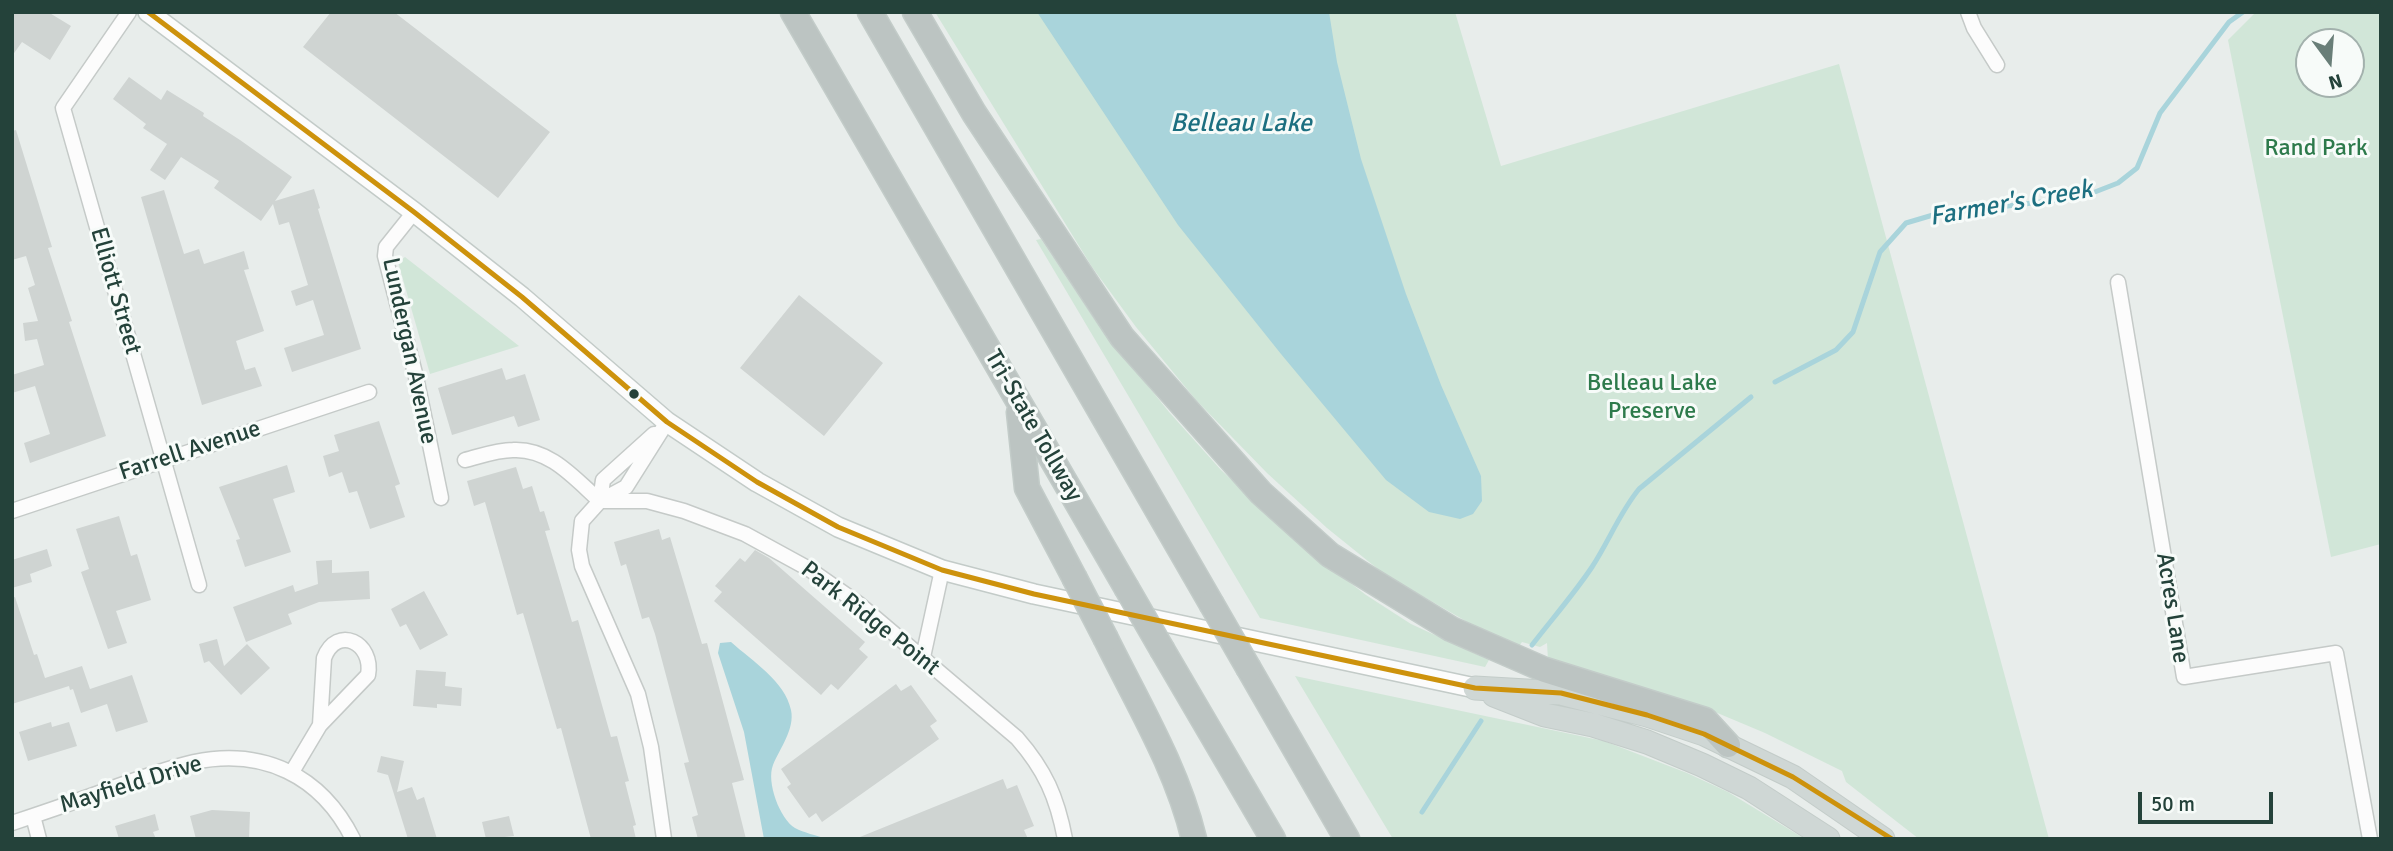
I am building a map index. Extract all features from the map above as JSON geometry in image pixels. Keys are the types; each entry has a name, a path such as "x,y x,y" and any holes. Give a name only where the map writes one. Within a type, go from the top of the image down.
{"highway":[{"name":"Tri-State Tollway","path":"793,12 1273,839"},
{"path":"870,12 1347,839"},
{"path":"915,12 974,113 1122,338 1261,493 1330,555 1451,629 1545,670 1705,720 1728,745"},
{"path":"1018,401 1027,488 1171,769 1194,839"}],"main road":[{"path":"148,12 414,212 522,297 667,422 757,482 838,527 942,570 1034,594 1475,688 1561,693 1647,715 1728,745 1793,777 1892,839"},
{"path":"1475,688 1545,715 1593,725 1647,742 1702,765 1749,788 1828,839"},
{"path":"1849,813 1883,839"}],"street":[{"name":"Elliott Street","path":"129,12 63,108 199,586"},
{"path":"1968,12 1974,28 1997,65"},
{"name":"Lundergan Avenue","path":"414,212 386,247 385,256 416,377 440,498"},
{"name":"Acres Lane","path":"2119,282 2184,677 2336,653 2370,839"},
{"name":"Farrell Avenue","path":"12,511 369,392"},
{"path":"600,501 603,480 667,422"},
{"path":"664,839 650,747 638,694 582,566 579,550 582,522 600,501 626,487 667,422"},
{"name":"Lundergan Avenue","path":"465,460 514,450 533,452 556,461 600,501"},
{"name":"Park Ridge Point","path":"600,501 647,501 684,511 745,534 800,563 834,585 1017,738 1032,755 1051,786 1065,839"},
{"path":"923,657 942,570"},
{"path":"320,725 324,658 328,648 337,641 349,640 367,653 370,665 368,675 320,725 292,772 323,795 353,839"},
{"name":"Mayfield Drive","path":"12,823 167,769 196,762 246,760 292,772"},
{"path":"33,816 39,839"}],"green space":[{"name":"Belleau Lake Preserve","path":"935,12 1455,12 1501,166 1839,64 2049,839 1919,839 1846,782 1842,771 1765,733 1696,704 1548,660 1547,643 1540,647 1522,642 1516,650 1384,574 1327,528 1267,473 1196,400 1136,327 1092,267"},
{"name":"Rand Park","path":"2256,12 2381,12 2381,544 2331,557 2228,40"},
{"path":"1041,239 1095,320 1169,412 1221,470 1305,548 1366,595 1411,624 1489,660 1485,667 1260,618 1036,240"},
{"path":"405,257 519,346 430,374 398,262"},
{"path":"1295,676 1604,741 1728,792 1805,839 1393,839"}],"water":[{"name":"Belleau Lake","path":"1037,12 1329,12 1337,62 1361,159 1406,294 1441,385 1481,476 1482,501 1473,514 1460,519 1429,512 1386,480 1178,225"},
{"path":"731,642 775,681 788,700 791,710 789,731 771,772 773,790 780,809 795,828 826,839 764,839 744,732 718,653 720,643"}],"building":[{"path":"12,12 48,12 71,26 50,60 22,42 12,56"},
{"path":"331,12 394,12 550,132 498,198 303,47"},
{"path":"129,77 161,100 167,90 204,113 203,116 292,177 275,201 314,189 361,349 292,372 284,348 324,335 313,300 296,306 291,291 308,285 289,222 279,225 273,204 261,221 214,188 219,181 181,157 165,180 150,170 167,144 143,128 146,124 113,99"},
{"path":"16,130 52,247 48,248 72,321 69,322 106,436 30,463 24,443 50,434 35,386 12,393 12,375 44,365 37,339 25,341 23,323 38,321 28,288 35,285 26,256 12,260 12,131"},
{"path":"164,190 184,254 199,249 204,264 244,251 249,269 244,270 264,331 236,341 245,370 255,367 262,386 202,405 141,197"},
{"path":"799,295 883,363 824,436 740,368"},
{"path":"502,368 506,380 525,374 540,420 518,427 514,416 452,435 438,388"},
{"path":"379,421 400,484 395,486 405,517 370,529 357,491 349,493 342,472 329,477 323,456 339,451 334,435"},
{"path":"287,465 295,492 273,499 291,552 245,567 236,540 240,539 219,487"},
{"path":"516,467 523,489 532,486 540,512 544,511 550,530 545,531 572,622 578,620 611,737 617,736 629,781 625,782 636,825 633,826 636,839 591,839 561,728 557,729 523,613 517,615 485,502 474,506 467,481"},
{"path":"119,516 131,556 137,554 151,600 116,611 127,643 108,649 81,572 89,569 76,529"},
{"path":"659,529 662,540 670,537 702,644 707,643 744,780 732,783 746,839 698,839 692,817 698,815 684,763 689,762 655,634 649,617 642,619 626,564 621,566 614,542"},
{"path":"47,549 52,566 30,574 32,582 12,588 12,560"},
{"path":"755,550 769,558 865,642 859,649 868,657 838,690 831,684 821,695 714,601 722,592 715,586 740,558 745,562"},
{"path":"332,560 332,573 369,571 370,599 319,602 288,614 292,624 246,642 233,607 293,585 295,592 318,584 316,561"},
{"path":"424,591 448,635 420,650 406,624 400,627 391,609"},
{"path":"15,597 34,655 37,654 45,678 82,666 90,689 132,675 148,722 116,732 107,704 81,713 73,689 70,690 69,686 12,704 12,598"},
{"path":"217,639 224,666 247,644 270,668 241,695 209,661 204,663 199,644"},
{"path":"416,670 446,672 445,686 462,688 461,706 413,706"},
{"path":"896,684 901,691 911,685 937,721 930,726 939,739 822,822 816,813 809,818 787,787 791,784 781,769"},
{"path":"51,722 52,727 69,722 77,746 28,761 19,732"},
{"path":"381,756 404,761 397,792 412,787 417,800 424,797 437,839 408,839 388,775 377,772"},
{"path":"1003,779 1007,789 1017,785 1034,826 1024,830 1028,839 855,839"},
{"path":"212,810 250,812 249,839 196,839 190,816"},
{"path":"155,814 159,830 153,832 156,839 119,839 115,826"},
{"path":"509,816 514,836 486,839 482,822"}],"waterway":[{"name":"Farmer's Creek","path":"1775,382 1836,350 1853,332 1880,252 1906,223 1933,215 2082,197 2118,183 2137,168 2160,113 2229,22 2243,12"},
{"name":"Farmer's Creek","path":"1532,645 1592,567 1639,489 1751,397"},
{"name":"Farmer's Creek","path":"1422,812 1481,721"}],"transit line":[{"path":"148,12 414,212 522,297 667,422 757,482 838,527 942,570 1034,594 1475,688 1561,693 1647,715 1704,734 1793,777 1892,839"}]}
